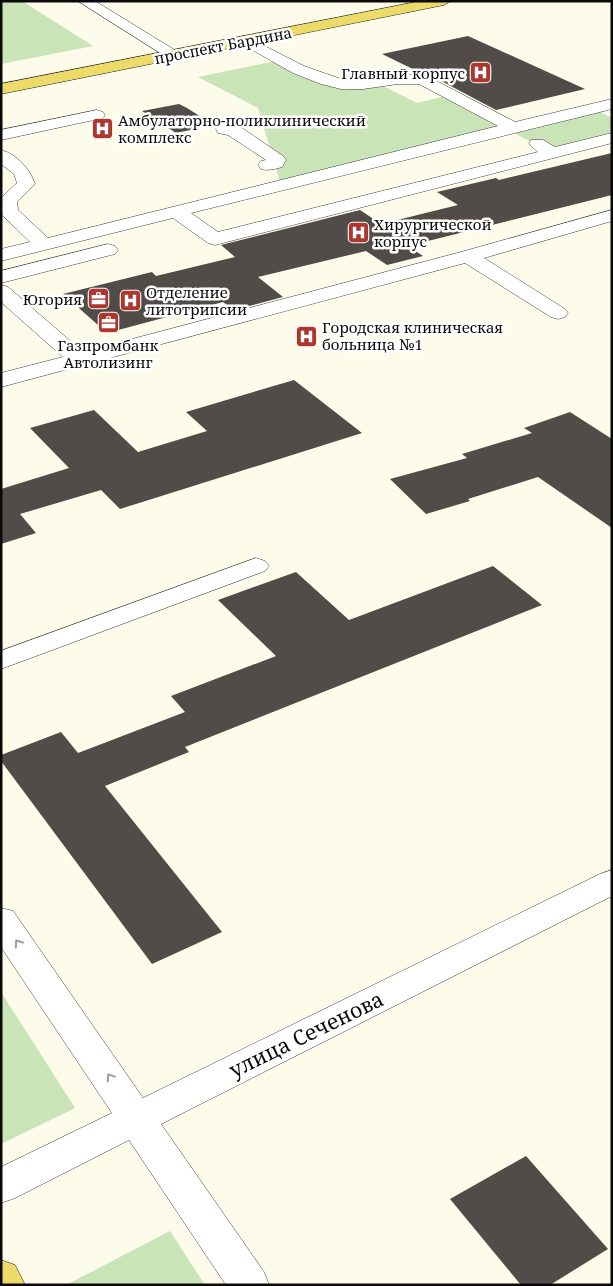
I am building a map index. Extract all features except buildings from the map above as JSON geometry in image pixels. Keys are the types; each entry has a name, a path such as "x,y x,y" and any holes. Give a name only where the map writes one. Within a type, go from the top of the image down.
{"main road":[{"name":"проспект Бардина","path":"1,89 444,1"},
{"path":"1,1278 5,1285"}],"street":[{"path":"85,1 173,55"},
{"path":"245,40 305,71 340,85 369,84 409,78 423,80 553,153"},
{"path":"1,255 177,212 295,192 399,156 612,104"},
{"path":"592,108 612,118"},
{"path":"1,135 97,115"},
{"path":"224,129 233,130 275,158 276,162 266,165 295,192 322,212"},
{"path":"177,212 215,239 612,137"},
{"path":"1,155 22,172 26,184 8,201 9,212 45,245"},
{"path":"399,156 443,181"},
{"path":"1,380 612,216"},
{"path":"1,277 108,250"},
{"path":"468,256 558,312"},
{"path":"1,291 78,359"},
{"path":"1,661 256,566"},
{"name":"улица Сеченова","path":"1,1186 612,882"},
{"path":"1,920 249,1285"}],"green space":[{"path":"1,1 22,1 93,46 1,64"},
{"path":"281,60 345,90 377,83 417,103 450,95 513,127 592,108 612,118 612,135 553,153 506,129 281,186 258,108 198,77"},
{"path":"1,992 75,1108 1,1144"},
{"path":"170,1231 205,1285 66,1285"}],"place":[{"name":"Главный корпус","path":"481,73"},
{"name":"Амбулаторно-поликлинический комплекс","path":"102,129"},
{"name":"Хирургической корпус","path":"358,233"},
{"name":"Югория","path":"98,299"},
{"name":"Отделение литотрипсии","path":"130,301"},
{"name":"Газпромбанк Автолизинг","path":"108,322"},
{"name":"Городская клиническая больница №1","path":"306,336"}]}
